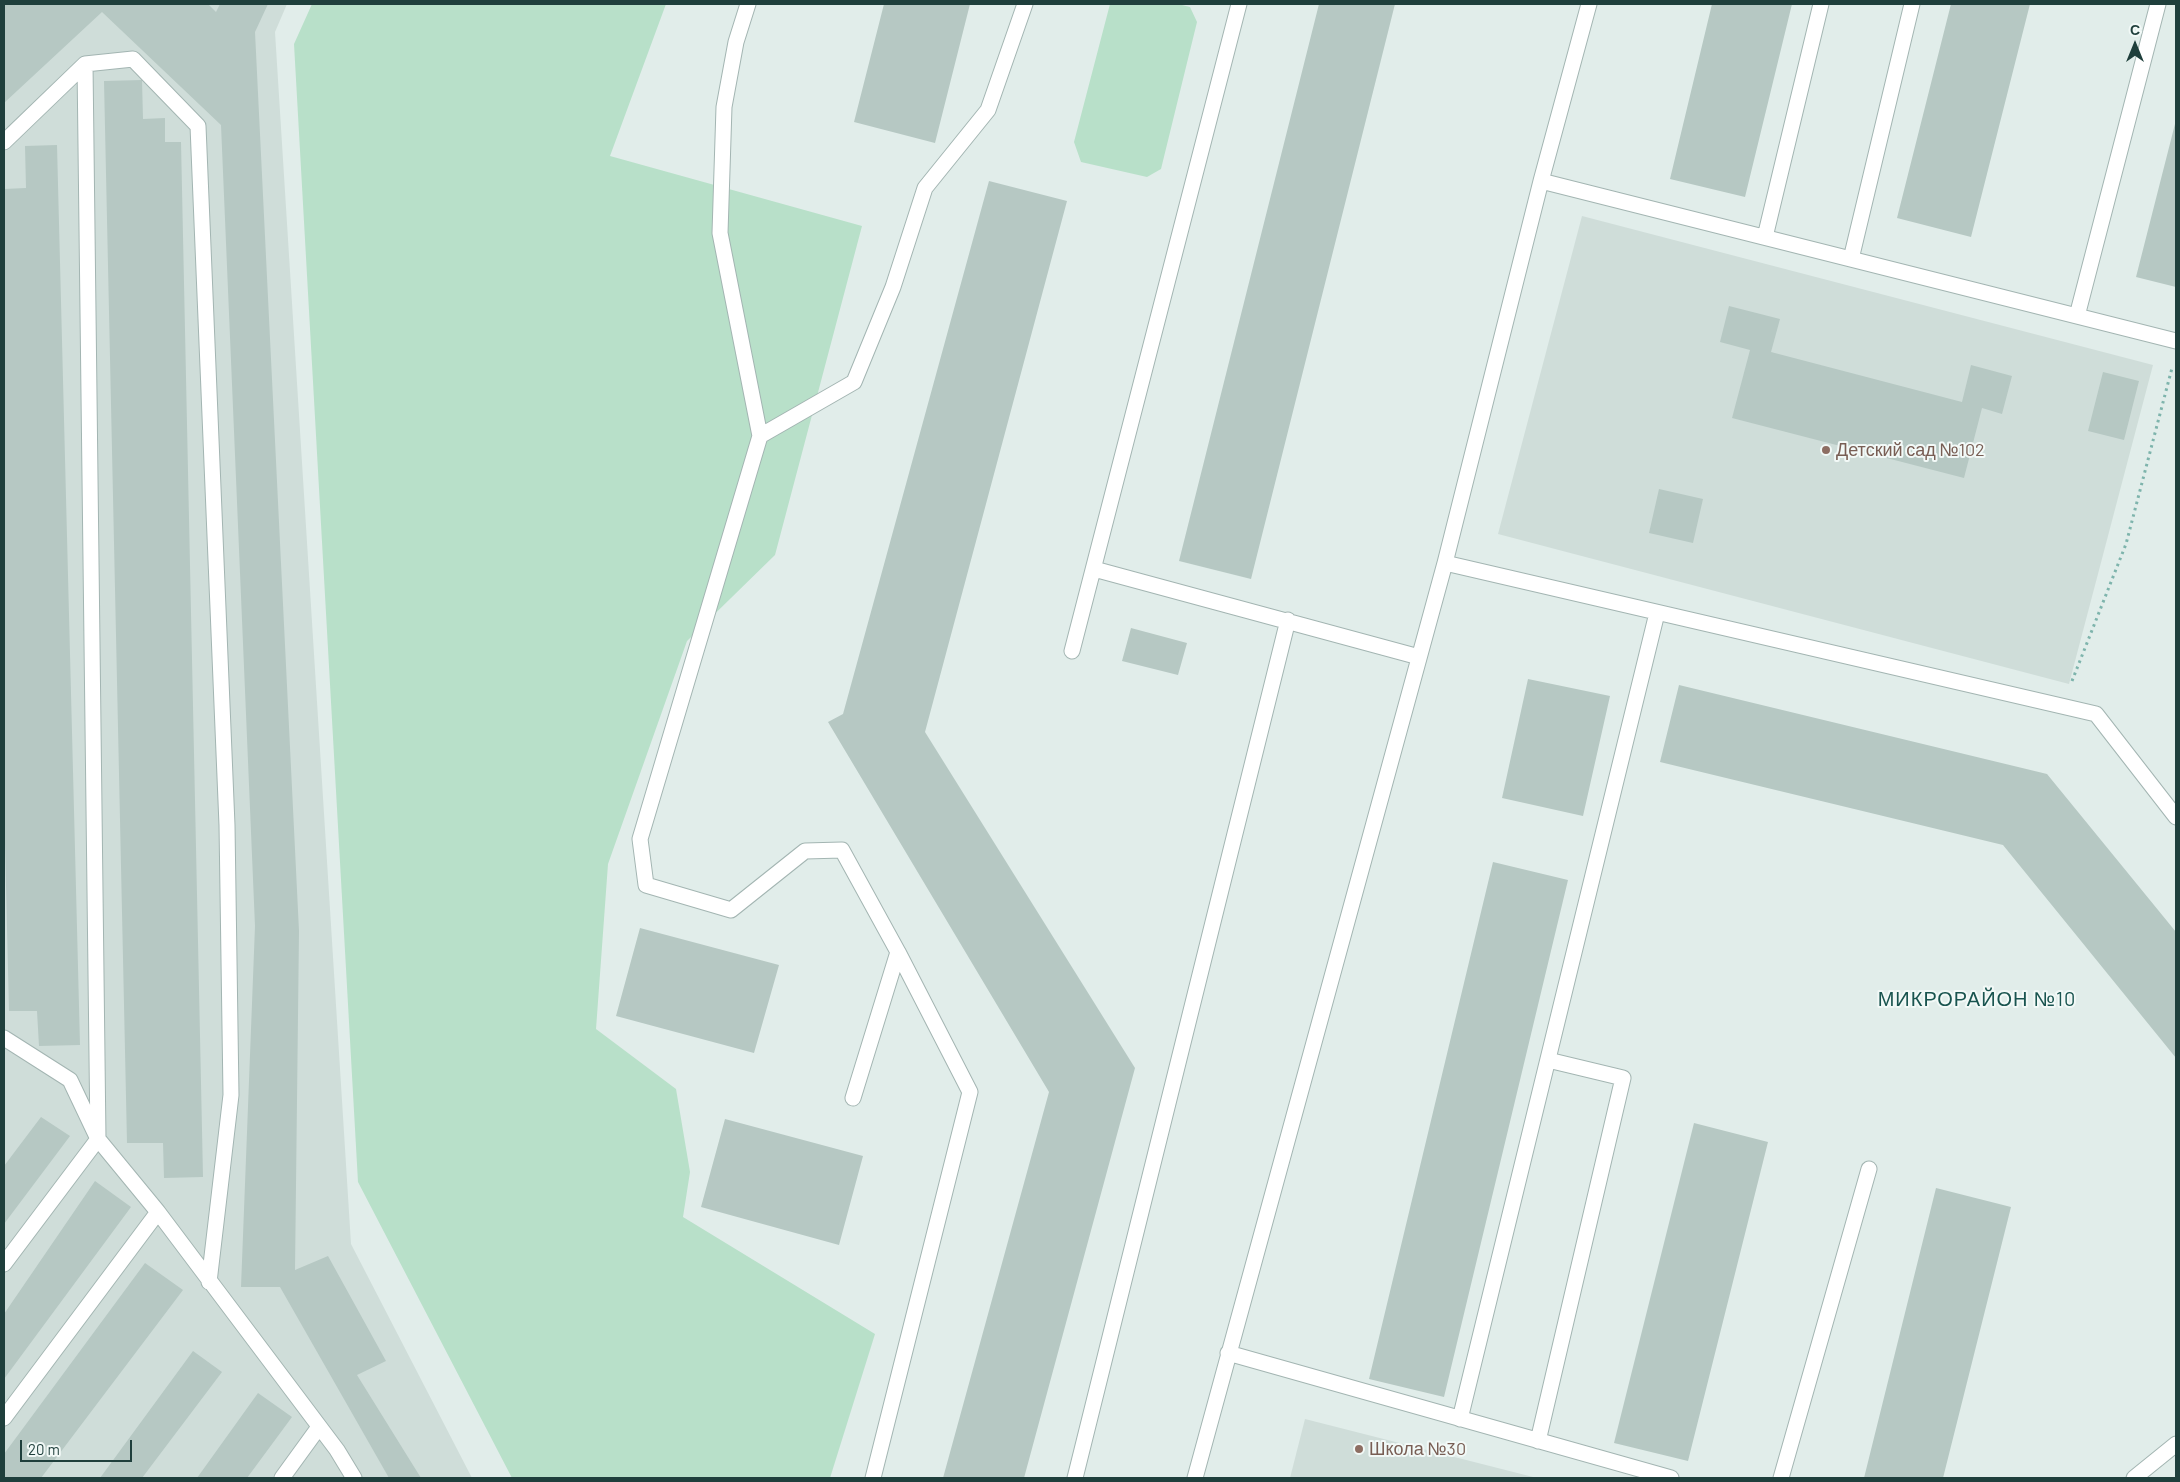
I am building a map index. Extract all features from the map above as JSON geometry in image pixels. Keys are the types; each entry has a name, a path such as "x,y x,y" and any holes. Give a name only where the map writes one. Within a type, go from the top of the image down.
{"lane":[{"path":"748,4 736,42 724,107 720,234 760,436 640,839 646,885 731,910 805,851 842,850 898,952 970,1092 873,1478"},
{"path":"760,436 854,382 893,287 925,188 988,110 1025,4"},
{"path":"1072,651 1239,4"},
{"path":"1195,1478 1445,563 1541,181 1589,4"},
{"path":"1765,237 1821,4"},
{"path":"1851,259 1912,4"},
{"path":"2077,316 2158,4"},
{"path":"4,142 85,64 133,59 198,126 227,825 231,1095 209,1282"},
{"path":"4,1264 98,1139 85,64"},
{"path":"1541,181 2176,341"},
{"path":"1445,563 2096,714 2176,817"},
{"path":"1094,568 1419,657"},
{"path":"1460,1419 1657,613"},
{"path":"1075,1478 1288,620"},
{"path":"853,1098 898,952"},
{"path":"4,1038 70,1080 98,1139 158,1212 337,1450 354,1478"},
{"path":"1538,1441 1623,1078 1548,1060"},
{"path":"1781,1478 1869,1169"},
{"path":"4,1418 158,1212"},
{"path":"1228,1353 1671,1478"},
{"path":"282,1478 319,1427"},
{"path":"2134,1478 2176,1444"}],"path":[{"path":"2062,707 2126,544 2174,359"}],"shaded area":[{"path":"4,4 287,4 275,32 351,1244 472,1478 4,1478"},
{"name":"Детский сад №102","path":"1582,216 2153,365 2069,684 1498,534"},
{"name":"Школа №30","path":"1305,1419 1537,1478 1290,1478"}],"green space":[{"path":"312,4 666,4 610,156 862,226 775,555 687,641 608,864 596,1029 676,1089 690,1172 683,1217 875,1334 830,1478 512,1478 358,1182 294,44"},
{"path":"1110,4 1178,4 1190,7 1197,22 1161,169 1147,177 1081,162 1074,142"}],"building":[{"path":"4,4 208,4 216,12 220,4 268,4 255,32 299,931 295,1270 328,1256 386,1361 357,1375 421,1478 389,1478 280,1287 241,1287 255,926 221,125 102,12 4,103"},
{"path":"884,4 970,4 935,143 854,122"},
{"path":"1319,4 1395,4 1251,579 1179,561"},
{"path":"1712,4 1792,4 1745,197 1670,179"},
{"path":"1951,4 2030,4 1971,237 1897,218"},
{"path":"142,80 143,119 165,118 165,142 181,142 203,1177 164,1178 163,1143 127,1143 104,81"},
{"path":"2176,120 2176,287 2136,277"},
{"path":"57,145 80,1045 39,1046 37,1011 9,1011 4,803 4,189 26,188 25,146"},
{"path":"989,181 1067,201 925,732 1135,1068 1024,1478 943,1478 1049,1092 828,722 843,714"},
{"path":"1729,306 1780,319 1771,352 1962,402 1971,365 2012,376 2002,414 1982,408 1964,478 1732,418 1750,350 1720,342"},
{"path":"2103,372 2139,381 2124,440 2088,431"},
{"path":"1659,489 1703,499 1693,543 1649,533"},
{"path":"1131,628 1187,643 1178,675 1122,661"},
{"path":"1528,679 1610,696 1583,816 1502,798"},
{"path":"1679,685 2047,774 2176,932 2176,1058 2003,845 1660,762"},
{"path":"1493,862 1568,880 1444,1397 1369,1379"},
{"path":"640,928 779,965 754,1053 616,1016"},
{"path":"41,1117 70,1136 4,1224 4,1166"},
{"path":"725,1119 863,1156 839,1245 701,1207"},
{"path":"1694,1123 1768,1142 1688,1461 1614,1443"},
{"path":"95,1181 131,1207 4,1379 4,1314"},
{"path":"1936,1188 2011,1207 1943,1478 1864,1478"},
{"path":"145,1263 183,1290 41,1478 4,1478 4,1454"},
{"path":"193,1351 222,1372 142,1478 100,1478"},
{"path":"258,1393 292,1417 247,1478 197,1478"}],"place":[{"name":"Детский сад №102","path":"1826,450"},
{"name":"Школа №30","path":"1359,1449"}],"district":[{"name":"МИКРОРАЙОН №10","path":"1977,999"}]}
